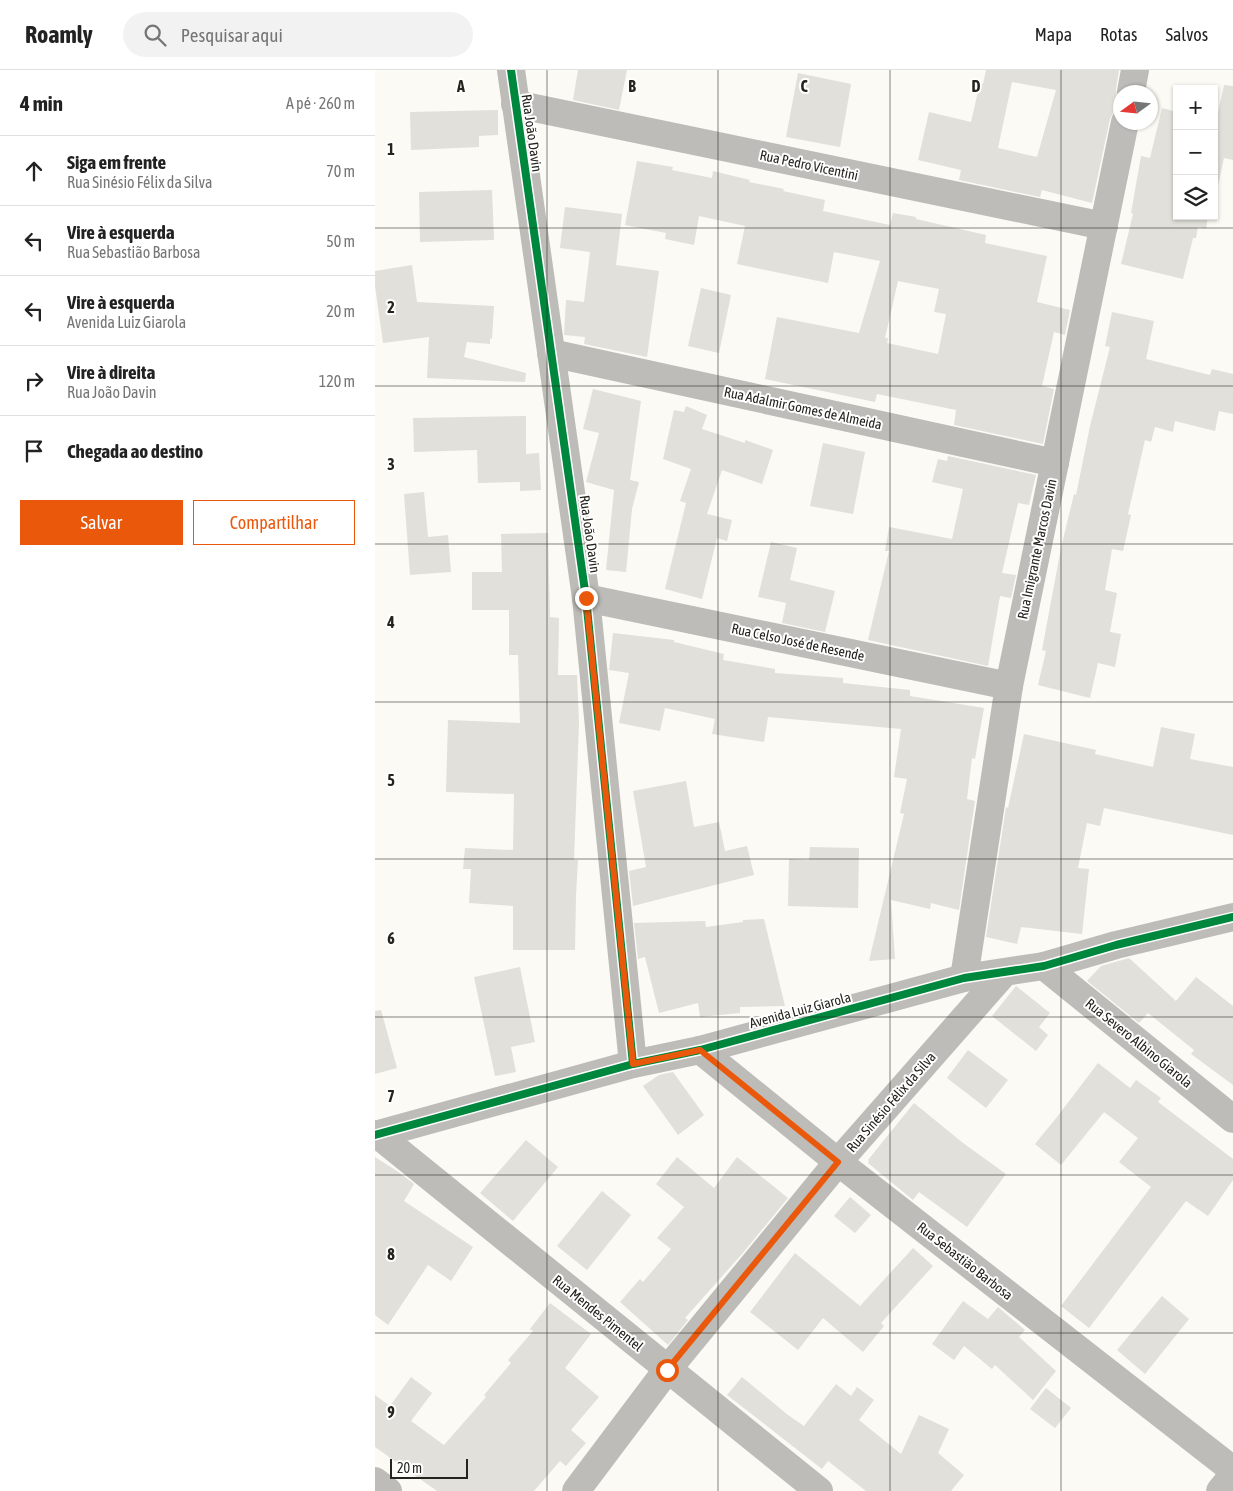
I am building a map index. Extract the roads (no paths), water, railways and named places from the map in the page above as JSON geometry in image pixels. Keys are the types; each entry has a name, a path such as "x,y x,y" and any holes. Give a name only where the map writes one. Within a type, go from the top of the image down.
{"street":[{"name":"Rua João Davin","path":"511,70 586,598 633,1064"},
{"path":"1132,85 1135,70"},
{"name":"Rua Pedro Vicentini","path":"515,104 1104,226"},
{"name":"Rua Imigrante Marcos Davin","path":"964,978 1009,686 1123,130"},
{"name":"Rua Adalmir Gomes de Almeida","path":"551,353 1055,463"},
{"name":"Rua Celso José de Resende","path":"586,598 1009,686"},
{"name":"Avenida Luiz Giarola","path":"376,1135 633,1064 700,1050 964,978 1044,966 1116,945 1233,917"},
{"name":"Rua Severo Albino Giarola","path":"1044,966 1233,1120"},
{"name":"Rua Sinésio Félix da Silva","path":"576,1491 667,1370 838,1162 1004,972"},
{"name":"Rua Sebastião Barbosa","path":"700,1050 838,1162 1233,1470"},
{"name":"Rua Mendes Pimentel","path":"376,1135 819,1491"},
{"path":"1220,1491 1233,1475"},
{"path":"375,1481 388,1491"}]}
